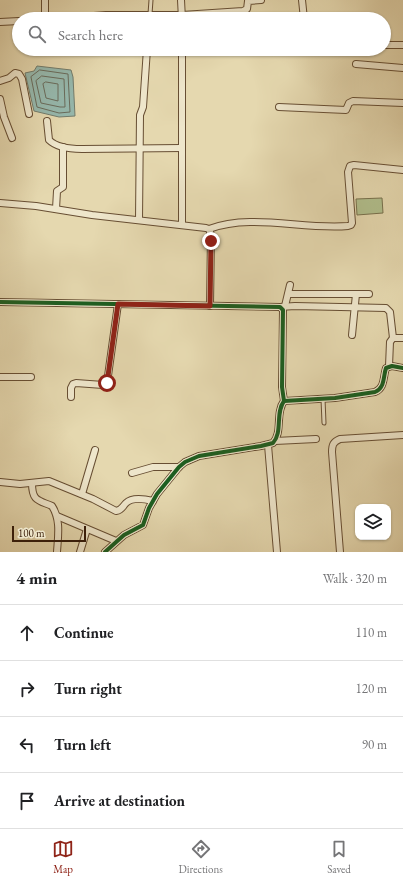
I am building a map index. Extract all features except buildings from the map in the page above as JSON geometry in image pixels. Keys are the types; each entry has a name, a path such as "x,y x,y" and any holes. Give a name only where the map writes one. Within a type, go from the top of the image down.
{"street":[{"path":"45,0 45,12"},
{"path":"181,0 182,12"},
{"path":"233,12 243,11 247,8 246,1 261,0"},
{"path":"302,0 303,12"},
{"path":"0,22 12,21"},
{"path":"391,45 403,45"},
{"path":"139,220 141,148 140,115 143,107 147,56"},
{"path":"182,56 182,224"},
{"path":"356,64 403,68"},
{"path":"0,81 9,78 15,73 19,74 22,78 29,114"},
{"path":"0,99 4,117 12,138"},
{"path":"279,107 346,110 349,103 353,101 403,103"},
{"path":"47,121 49,140 63,147 82,149 182,148"},
{"path":"56,209 56,191 64,187 63,147"},
{"path":"0,203 19,204 92,215 200,226 209,229 221,224 239,222 348,226 351,225 352,222 348,172 350,166 354,165 403,170"},
{"path":"209,229 211,235 210,306"},
{"path":"275,441 280,408 284,401 282,392 283,306 290,285"},
{"path":"290,294 369,294"},
{"path":"352,335 356,294"},
{"path":"0,302 210,306 376,307 388,310 390,312 393,338 389,346 389,366 385,371 379,390 370,393 323,399 284,401"},
{"path":"71,397 71,388 73,384 107,383 118,304"},
{"path":"393,338 403,338"},
{"path":"389,366 403,368"},
{"path":"0,377 31,377"},
{"path":"340,552 332,445 335,441 340,440 403,436"},
{"path":"105,552 116,541 143,525 153,501 179,467 192,458 268,445 275,441 316,439"},
{"path":"268,445 277,552"},
{"path":"82,494 95,450"},
{"path":"132,473 153,467 179,467"},
{"path":"0,482 15,484 49,481 100,502 116,511 122,509 127,502 132,500 143,499 153,501"},
{"path":"32,482 33,494 40,502 52,506 57,516 59,526 57,552"},
{"path":"57,516 116,541"},
{"path":"80,552 86,529"}],"lane":[{"path":"150,12 151,0"},
{"path":"323,399 324,423"}],"green space":[{"path":"382,198 383,213 357,215 356,199"}],"water":[{"path":"37,66 71,70 73,77 75,116 59,117 34,111 25,73 34,71"}],"cycle path":[{"path":"0,302 280,307 283,310 282,387 284,401"},
{"path":"105,552 124,535 143,525 149,508 157,494 179,467 185,462 199,456 273,443 278,433 280,411 284,401 335,398 375,392 381,388 386,368 392,366 403,368"}],"route":[{"path":"107,383 118,304 210,306 211,241"}]}
